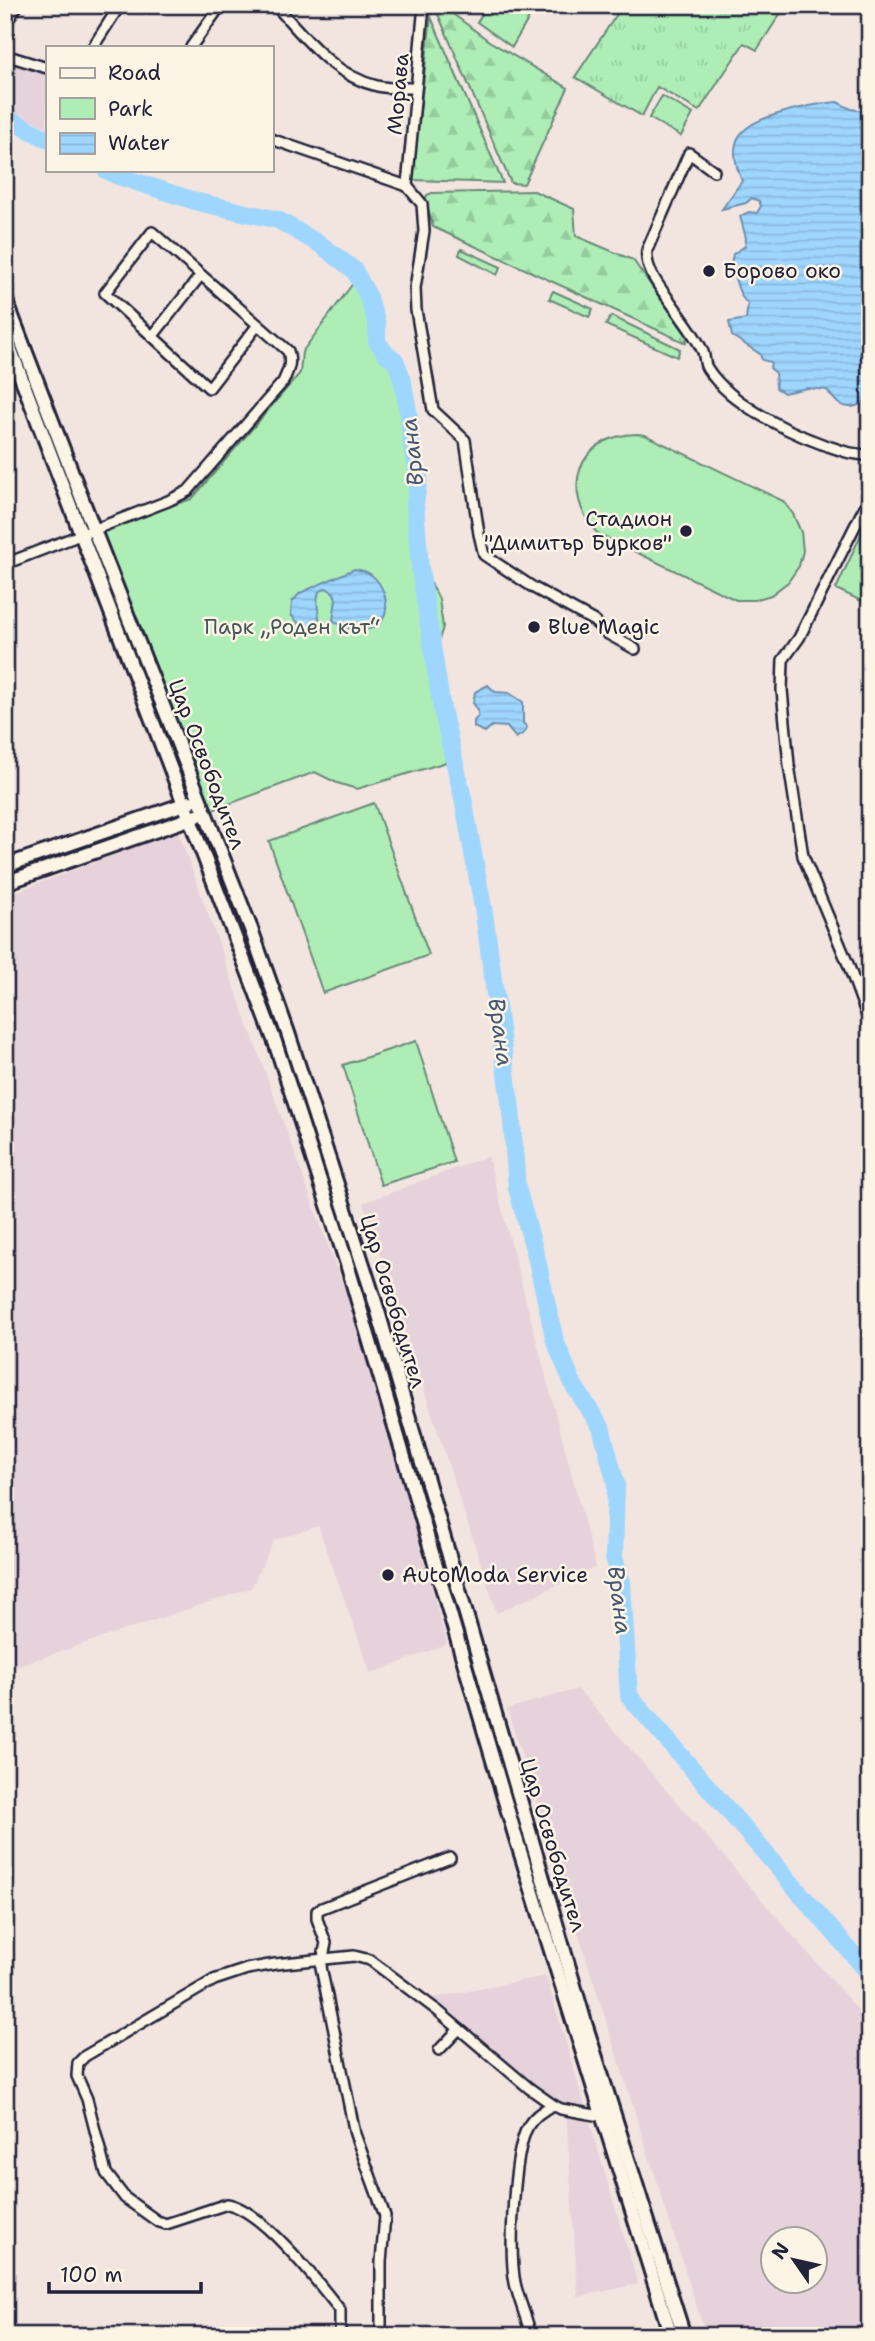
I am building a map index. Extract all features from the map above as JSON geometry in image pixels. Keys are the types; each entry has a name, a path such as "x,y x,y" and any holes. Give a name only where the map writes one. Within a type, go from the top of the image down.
{"street":[{"path":"5,24 18,5"},
{"path":"94,46 120,5"},
{"path":"192,46 221,5"},
{"path":"275,5 325,59 348,75 379,86 416,88"},
{"name":"Морава","path":"407,186 424,5"},
{"path":"5,55 46,68"},
{"path":"273,140 407,186 422,204 424,226 415,288 416,310 433,410 465,440 484,555 534,588 594,621 608,634 635,649"},
{"path":"714,171 689,153 647,250 646,259 650,271 691,331 703,353 706,366 736,400 769,420 844,452 870,456"},
{"path":"5,564 168,502 188,491 283,382 291,359 288,351 152,232 105,293 209,388 257,326"},
{"path":"152,337 200,276"},
{"name":"Цар Освободител","path":"5,298 185,804 275,1042 347,1264 462,1657 601,2116 671,2336"},
{"name":"Цар Освободител","path":"5,335 200,798 288,1033 377,1308 585,2022 684,2336"},
{"path":"870,496 799,638 783,660 782,691 789,765 803,856 849,964 870,1024"},
{"path":"5,866 200,798"},
{"path":"5,883 206,813"},
{"path":"382,2336 385,2216 355,2134 321,1967 326,1943 317,1912 450,1858"},
{"path":"340,2336 340,2310 284,2244 250,2214 235,2205 227,2204 166,2224 125,2198 106,2173 87,2099 76,2069 85,2056 214,1980 247,1969 354,1956 370,1960 553,2105 561,2109 601,2116"},
{"path":"439,2050 459,2029"},
{"path":"531,2336 515,2282 515,2179 528,2126 541,2111 553,2105"}],"shaded area":[{"path":"5,55 46,68 46,128 5,107"},
{"path":"178,831 358,1322 447,1644 371,1674 318,1526 274,1540 251,1588 5,1670 5,896"},
{"path":"488,1156 596,1567 497,1613 363,1203"},
{"path":"578,1689 870,2024 870,2328 848,2336 706,2336 507,1709"},
{"path":"546,1976 638,2284 578,2297 566,2110 561,2109 423,2000"}],"green space":[{"path":"434,5 441,5 489,41 568,88 524,184 511,183"},
{"path":"488,5 523,5 533,11 512,47 477,22"},
{"path":"623,5 786,5 757,50 744,43 699,111 657,87 642,116 575,77"},
{"path":"431,17 503,183 412,180"},
{"path":"662,96 693,114 681,136 649,118"},
{"path":"534,191 574,209 576,236 633,260 687,336 686,343 433,227 425,199 432,193"},
{"path":"461,249 501,267 497,275 459,255"},
{"name":"Парк „Роден кът“","path":"357,278 401,386 411,426 415,480 411,528 428,577 439,599 443,627 436,650 450,761 357,789 315,772 210,811 98,530 192,499 300,373 302,352"},
{"path":"553,291 593,309 589,317 549,299"},
{"path":"611,316 680,349 677,357 606,325"},
{"path":"645,435 783,501 793,514 801,532 803,551 799,566 788,582 771,595 754,600 736,600 598,534 586,518 579,501 577,484 580,469 588,455 600,444 616,437"},
{"path":"870,515 870,605 836,589"},
{"path":"374,803 429,955 323,993 269,841"},
{"path":"416,1041 454,1162 381,1185 343,1065"}],"water":[{"path":"837,102 851,109 870,112 870,394 865,401 852,407 839,404 827,390 807,388 784,393 776,388 775,372 770,368 771,362 762,360 760,354 732,336 729,322 746,319 748,304 741,296 730,269 733,254 745,246 746,238 740,216 749,212 757,213 761,206 759,201 752,198 746,203 722,209 742,181 735,155 739,137 745,129 765,118"},
{"path":"354,569 370,574 382,589 386,607 379,624 359,630 338,624 333,620 336,599 334,593 326,588 319,592 318,596 319,627 313,631 303,628 291,615 292,602 300,593"},
{"path":"488,685 495,692 509,693 523,702 523,723 527,727 525,732 516,738 507,727 492,726 485,732 474,727 478,716 478,710 473,703 475,692"}],"waterway":[{"name":"Врана","path":"5,117 46,138"},
{"name":"Врана","path":"110,172 198,202 278,220 321,245 354,270 367,294 377,324 377,341 386,354 395,360 402,378 419,478 415,504 420,568 442,709 463,798 484,913 511,1109 517,1188 555,1341 574,1386 601,1427 616,1484 614,1558 622,1582 629,1696 870,1974"}],"place":[{"name":"Борово око","path":"709,271"},
{"name":"Стадион \"Димитър Бурков\"","path":"686,531"},
{"name":"Blue Magic","path":"534,627"},
{"name":"AutoModa Service","path":"388,1575"}]}
